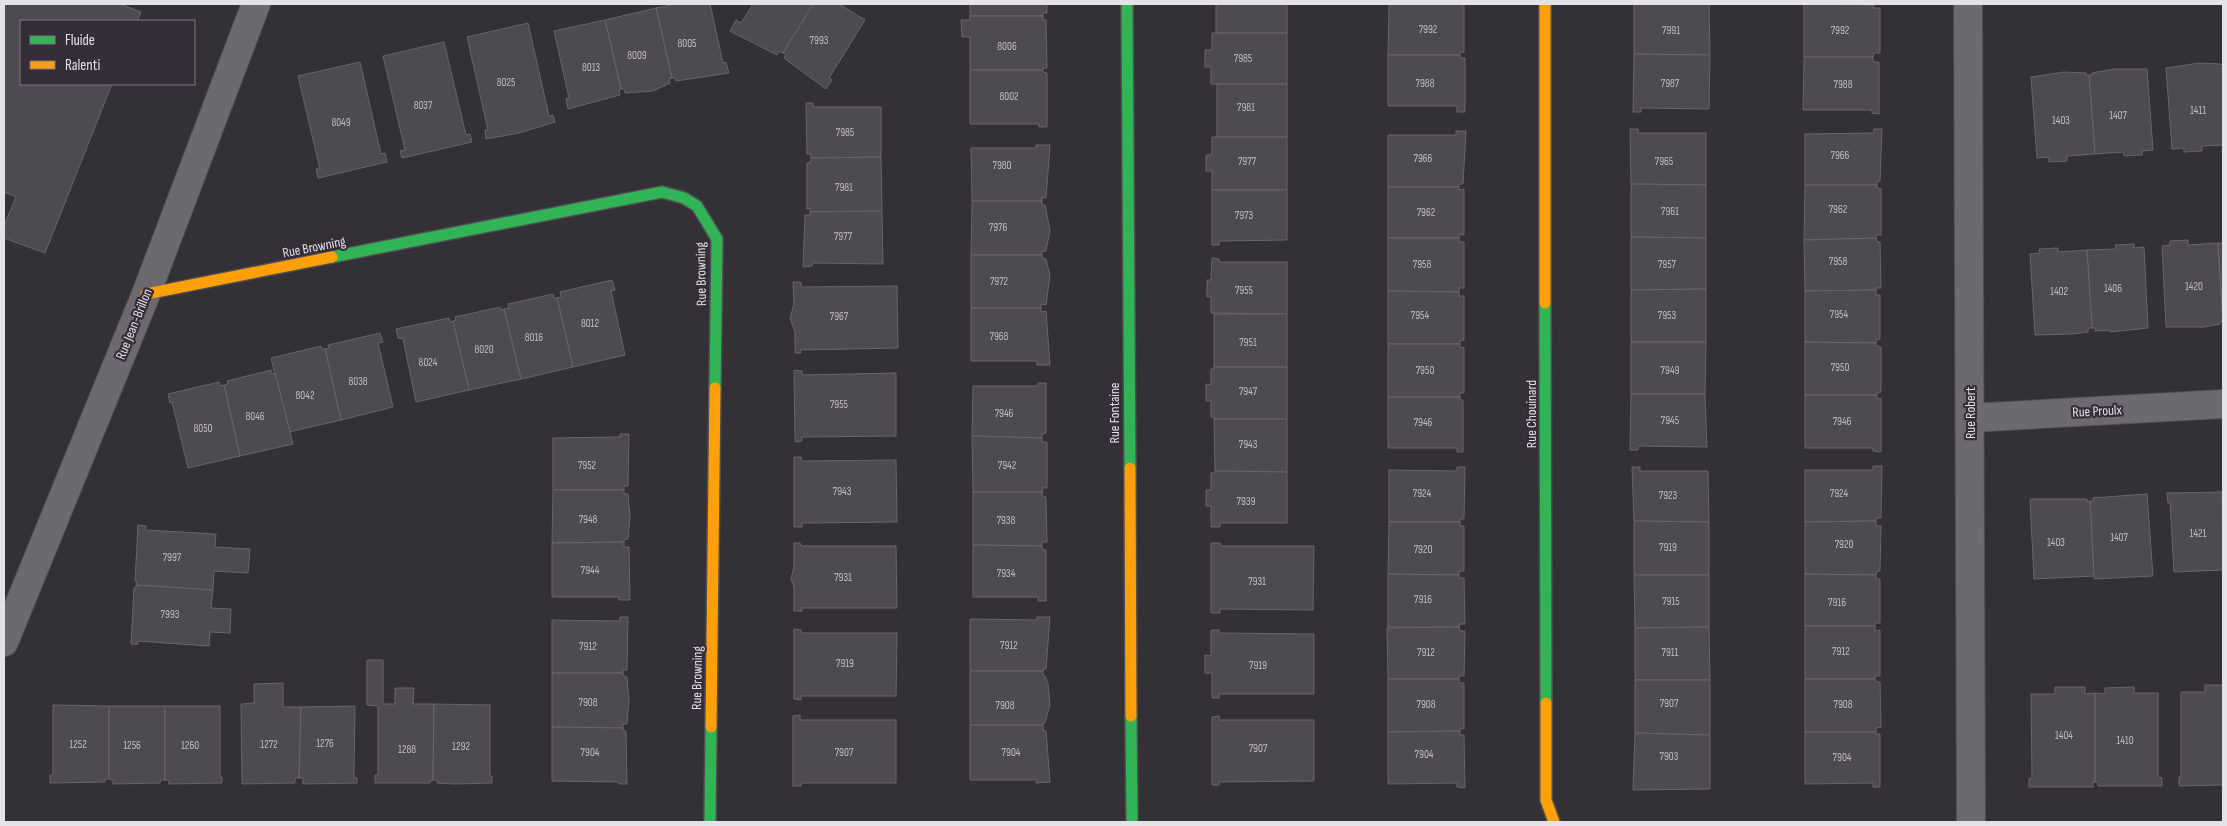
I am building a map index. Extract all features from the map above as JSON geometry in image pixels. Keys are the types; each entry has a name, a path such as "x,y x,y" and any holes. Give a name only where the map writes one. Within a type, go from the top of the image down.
{"street":[{"name":"Rue Jean-Brillon","path":"4,642 146,294 256,4"},
{"name":"Rue Fontaine","path":"1127,4 1132,822"},
{"name":"Rue Chouinard","path":"1545,4 1546,800 1554,822"},
{"name":"Rue Robert","path":"1968,4 1972,822"},
{"name":"Rue Browning","path":"146,294 662,192 685,196 704,211 717,239 710,822"},
{"name":"Rue Proulx","path":"1970,418 2223,404"}],"building":[{"path":"4,4 120,4 141,12 137,20 20,20 20,85 112,85 45,253 4,238 4,226 16,197 4,192"},
{"path":"676,4 710,4 723,63 726,62 729,73 676,81 675,78 672,78 656,8"},
{"path":"753,4 813,4 783,53 779,51 777,55 730,31 736,20 741,23"},
{"path":"813,4 839,4 865,20 829,78 832,80 826,89 784,58 786,55 783,53"},
{"path":"970,4 1047,4 1047,13 1043,13 1043,16 970,16"},
{"path":"1216,4 1287,4 1287,33 1216,33"},
{"path":"1389,4 1464,4 1464,52 1460,52 1460,55 1388,55"},
{"path":"1634,4 1709,4 1710,55 1634,54"},
{"path":"1804,4 1874,4 1874,5"},
{"path":"1804,4 1874,5 1873,8 1880,8 1880,53 1874,53 1873,57 1804,57"},
{"path":"656,8 672,78 669,79 670,83 653,91 625,93 624,89 621,89 605,20"},
{"path":"970,16 1043,16 1043,20 1046,20 1047,68 1043,68 1043,70 970,70 970,37 962,37 961,20 970,20"},
{"path":"605,20 621,89 619,90 620,95 568,109 566,99 569,98 554,31"},
{"path":"528,23 549,116 553,115 555,122 519,133 486,139 485,130 488,130 467,37"},
{"path":"1212,33 1287,33 1287,84 1211,84 1211,67 1205,67 1205,50 1212,50"},
{"path":"444,42 466,135 470,134 472,142 402,158 400,151 405,150 383,56"},
{"path":"1634,54 1710,55 1709,109 1641,108 1641,112 1633,112"},
{"path":"1388,55 1460,55 1460,58 1465,58 1465,112 1457,112 1457,106 1388,106"},
{"path":"1804,57 1873,57 1873,62 1879,62 1879,114 1872,113 1872,110 1803,110"},
{"path":"360,62 381,154 385,153 387,162 318,178 316,169 320,169 298,76"},
{"path":"2199,63 2221,64 2223,66 2223,145 2202,146 2202,151 2184,152 2184,148 2172,149 2166,68"},
{"path":"2114,69 2147,69 2153,150 2142,151 2142,155 2124,156 2123,152 2095,154 2089,75"},
{"path":"970,70 1043,70 1043,72 1047,73 1047,127 1039,127 1039,124 970,124"},
{"path":"2064,72 2086,73 2086,75 2089,75 2095,154 2067,156 2067,161 2049,162 2049,157 2037,158 2031,77"},
{"path":"1217,84 1287,84 1287,137 1217,137"},
{"path":"806,103 813,103 813,107 881,107 881,157 811,158 811,154 807,154"},
{"path":"1630,129 1638,129 1638,133 1706,133 1706,185 1631,184"},
{"path":"1874,129 1882,129 1880,181 1877,181 1877,185 1805,185 1805,134 1874,133"},
{"path":"1456,131 1466,131 1463,184 1459,184 1459,187 1388,187 1388,135 1456,135"},
{"path":"1212,137 1287,137 1287,190 1212,190 1212,171 1206,171 1206,155 1212,155"},
{"path":"1036,145 1050,145 1046,198 1042,197 1042,201 972,201 971,148 1036,148"},
{"path":"881,157 882,211 810,212 810,208 807,209 807,163 811,162 811,158"},
{"path":"1631,184 1706,185 1706,238 1631,237"},
{"path":"1805,185 1877,185 1877,188 1881,189 1881,235 1876,235 1876,238 1804,240"},
{"path":"1388,187 1459,187 1459,190 1464,189 1464,235 1459,234 1459,238 1388,238"},
{"path":"1212,190 1287,190 1287,240 1219,241 1219,245 1212,245"},
{"path":"972,201 1042,201 1042,205 1045,205 1050,230 1046,251 1042,251 1042,255 971,255"},
{"path":"882,211 883,264 813,263 812,266 803,267 805,215 810,215 810,212"},
{"path":"1631,237 1706,238 1706,289 1631,290"},
{"path":"1388,238 1459,238 1459,242 1464,242 1464,288 1459,288 1459,292 1388,291"},
{"path":"1876,238 1877,242 1880,242 1881,288 1876,288 1876,290 1805,291 1804,240"},
{"path":"2188,240 2188,245 2218,243 2223,321 2220,324 2204,327 2166,327 2162,246 2170,245 2170,241"},
{"path":"2218,243 2223,243 2223,321"},
{"path":"2134,244 2134,248 2144,247 2148,328 2110,332 2110,330 2095,331 2095,328 2092,328 2087,250 2116,249 2115,245"},
{"path":"2058,248 2058,252 2087,250 2092,328 2088,328 2088,332 2073,334 2035,335 2030,254 2040,253 2039,249"},
{"path":"971,255 1042,255 1042,258 1046,259 1050,276 1046,305 1041,304 1041,308 971,308"},
{"path":"1212,258 1219,259 1219,262 1287,262 1287,314 1211,313 1211,297 1207,297 1207,280 1211,280"},
{"path":"612,280 615,290 611,291 625,355 573,367 557,298 561,297 560,292"},
{"path":"793,282 801,282 801,287 897,286 898,348 800,350 801,353 795,353 795,332 790,318 794,304"},
{"path":"1706,289 1706,342 1631,342 1631,290"},
{"path":"1876,290 1876,295 1880,295 1880,339 1876,340 1876,343 1805,342 1805,291"},
{"path":"1388,291 1459,292 1459,296 1464,296 1464,340 1460,341 1460,344 1388,344"},
{"path":"553,294 554,298 557,298 573,367 521,379 504,309 509,308 508,304"},
{"path":"500,307 501,310 504,309 521,379 469,390 453,321 456,320 455,317"},
{"path":"971,308 1041,308 1041,312 1046,311 1050,365 1037,365 1037,361 971,361"},
{"path":"1214,314 1287,314 1287,367 1214,367"},
{"path":"449,318 450,322 453,321 469,390 416,402 403,339 398,338 396,329"},
{"path":"380,333 383,342 378,343 393,407 341,420 325,349 329,348 328,345"},
{"path":"1631,342 1706,342 1705,394 1631,394"},
{"path":"1805,342 1876,343 1876,346 1881,347 1881,392 1877,393 1877,395 1805,395"},
{"path":"1388,344 1460,344 1460,347 1464,348 1464,393 1459,393 1460,397 1388,397"},
{"path":"321,346 322,349 325,349 341,420 289,432 271,358"},
{"path":"1214,367 1287,367 1287,419 1214,419 1214,417 1211,417 1211,401 1206,401 1206,384 1211,385 1211,369 1214,369"},
{"path":"271,370 272,374 275,373 293,444 240,456 224,385 228,384 227,381"},
{"path":"794,370 802,371 802,375 896,373 896,436 802,437 802,441 795,442"},
{"path":"219,382 220,386 224,385 240,456 188,468 172,402 170,403 168,394"},
{"path":"1038,383 1046,383 1046,433 1042,434 1042,438 972,436 973,386 1038,386"},
{"path":"1631,394 1705,394 1707,447 1638,446 1638,450 1630,450"},
{"path":"1805,395 1877,395 1877,399 1881,398 1881,452 1873,451 1873,448 1805,448"},
{"path":"1388,397 1460,397 1460,400 1463,400 1463,452 1457,452 1457,448 1388,448"},
{"path":"1214,419 1287,419 1287,472 1215,471"},
{"path":"620,434 629,434 628,486 624,486 624,490 553,490 553,438 620,437"},
{"path":"972,436 1042,438 1042,442 1047,442 1047,488 1042,488 1043,492 973,492"},
{"path":"794,457 801,457 802,461 896,460 897,522 802,523 802,527 794,527"},
{"path":"1873,466 1882,466 1881,518 1876,518 1876,521 1805,522 1805,470 1873,470"},
{"path":"1457,467 1465,467 1464,519 1460,519 1460,522 1389,522 1389,470 1457,471"},
{"path":"1632,467 1640,467 1640,471 1708,471 1709,522 1634,521"},
{"path":"1215,471 1287,472 1287,523 1220,523 1220,527 1211,527 1211,506 1206,506 1206,490 1211,490 1211,473 1215,473"},
{"path":"553,490 624,490 624,494 628,494 630,517 628,539 624,540 624,542 552,543"},
{"path":"973,492 1043,492 1042,496 1046,497 1047,542 1042,542 1042,546 973,545"},
{"path":"2222,492 2223,570 2174,572 2170,502 2168,503 2167,493"},
{"path":"2147,494 2153,576 2094,579 2090,501 2093,501 2093,498"},
{"path":"2030,499 2087,499 2087,502 2090,501 2094,576 2034,579"},
{"path":"1634,521 1709,522 1709,575 1634,575"},
{"path":"1876,521 1876,526 1881,526 1880,571 1877,571 1876,575 1805,574 1805,522"},
{"path":"1389,522 1460,522 1460,526 1464,526 1464,571 1459,571 1459,575 1388,574"},
{"path":"138,525 146,526 145,530 216,534 215,547 250,549 248,573 214,571 213,590 136,585"},
{"path":"624,542 624,547 629,547 630,600 619,600 619,597 552,597 552,543"},
{"path":"794,543 800,543 801,546 896,546 897,608 802,608 802,611 794,611 794,587 791,579 794,566"},
{"path":"1211,543 1220,543 1221,546 1314,546 1313,610 1220,609 1220,613 1211,613"},
{"path":"973,545 1042,546 1042,550 1046,550 1046,601 1038,601 1038,597 973,597"},
{"path":"1388,574 1459,575 1459,578 1464,578 1465,624 1460,624 1459,627 1388,627"},
{"path":"1805,574 1876,575 1876,579 1880,579 1880,623 1875,623 1875,626 1805,626"},
{"path":"1634,575 1709,575 1709,627 1635,628"},
{"path":"136,585 213,590 211,608 231,609 230,633 210,632 209,646 138,641 138,644 131,644 134,588 136,588"},
{"path":"620,617 628,617 627,670 623,670 623,673 552,673 552,620 620,621"},
{"path":"1037,617 1050,617 1046,669 1043,669 1043,671 970,671 970,619 1037,620"},
{"path":"1805,626 1875,626 1875,631 1880,630 1880,676 1875,676 1875,679 1805,679"},
{"path":"1459,627 1460,631 1465,631 1464,676 1459,676 1459,679 1388,679 1387,628"},
{"path":"1709,627 1710,680 1635,680 1635,628"},
{"path":"794,629 801,630 801,633 897,633 896,696 801,696 801,700 794,699"},
{"path":"1211,630 1219,630 1219,633 1314,634 1314,694 1219,694 1219,698 1212,698 1212,673 1205,673 1205,655 1211,656"},
{"path":"367,660 383,660 383,704 395,704 395,688 414,688 413,704 434,704 433,780 430,783 375,783 375,775 378,775 378,706 367,705"},
{"path":"970,671 1043,671 1048,684 1050,704 1045,723 1043,725 970,725"},
{"path":"552,673 623,673 627,677 629,700 627,724 623,724 623,728 552,727"},
{"path":"1388,679 1459,679 1459,683 1464,683 1464,729 1460,728 1460,731 1388,732"},
{"path":"1805,679 1875,679 1876,682 1880,682 1881,727 1876,728 1876,732 1805,732"},
{"path":"1635,680 1710,680 1710,735 1635,733"},
{"path":"283,683 283,707 301,707 299,778 295,778 295,783 242,784 241,704 254,703 254,684"},
{"path":"2205,685 2223,685 2223,785 2179,786 2179,777 2181,777 2181,692 2205,692"},
{"path":"2055,687 2085,687 2085,694 2095,693 2095,782 2093,782 2093,787 2029,787 2029,779 2032,778 2031,694 2055,694"},
{"path":"2134,687 2134,693 2158,693 2158,777 2162,778 2162,786 2098,786 2098,782 2095,782 2095,693 2105,694 2105,688"},
{"path":"434,704 490,705 490,776 492,776 492,783 454,784 437,783 437,780 433,780"},
{"path":"53,705 109,706 109,779 105,779 105,782 50,783 50,775 53,775"},
{"path":"109,706 165,706 165,780 161,780 160,783 113,784 113,780 109,779"},
{"path":"165,706 220,706 220,777 222,777 222,783 169,784 168,780 165,780"},
{"path":"355,706 354,778 357,778 357,783 303,784 303,778 299,778 301,707"},
{"path":"800,715 800,720 896,720 896,783 801,783 801,786 793,786 793,716"},
{"path":"1219,716 1220,720 1314,720 1314,781 1219,782 1219,785 1212,785 1212,717"},
{"path":"970,725 1043,725 1043,731 1046,731 1050,782 1036,783 1037,780 970,780"},
{"path":"552,727 623,728 626,731 627,784 619,784 618,782 552,781"},
{"path":"1460,731 1460,735 1464,735 1465,788 1457,787 1457,783 1388,784 1388,732"},
{"path":"1805,732 1876,732 1876,734 1880,734 1880,787 1873,787 1873,783 1805,784"},
{"path":"1635,733 1710,735 1710,789 1633,790"}],"traffic: fast":[{"path":"1127,4 1130,468"},
{"path":"332,257 662,192 684,198 697,206 717,239 715,388"},
{"path":"1545,303 1546,703"},
{"path":"1131,716 1132,822"},
{"path":"710,822 711,727"}],"traffic: slow":[{"path":"1545,4 1545,303"},
{"path":"146,294 332,257"},
{"path":"711,727 715,388"},
{"path":"1130,468 1131,716"},
{"path":"1546,703 1546,800 1554,822"}]}
